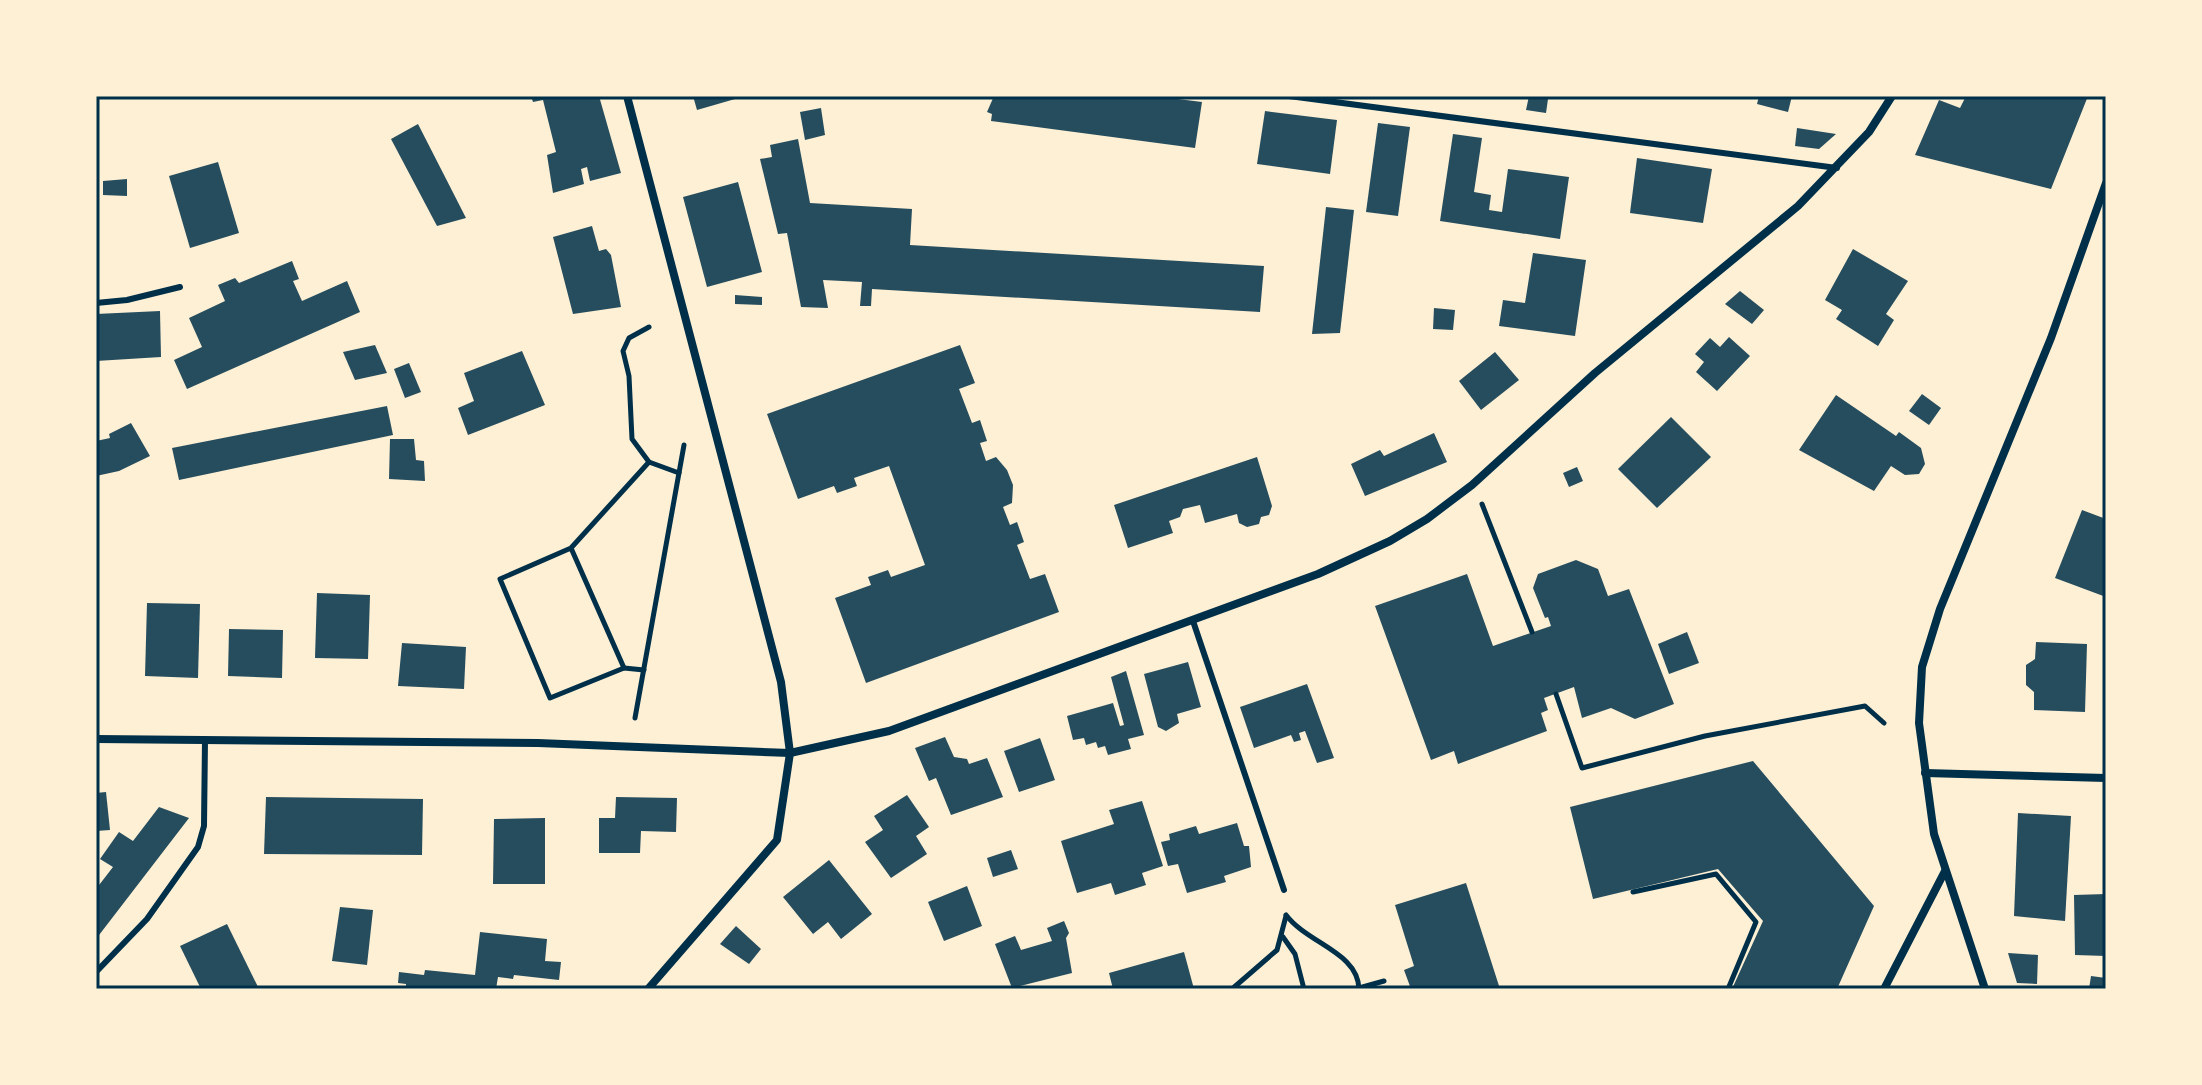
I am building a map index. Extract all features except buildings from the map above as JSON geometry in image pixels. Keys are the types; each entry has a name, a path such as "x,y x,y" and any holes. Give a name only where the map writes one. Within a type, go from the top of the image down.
{"street":[{"path":"627,96 781,682 790,753 777,840 648,989"},
{"path":"96,739 538,743 790,753 889,731 1318,574 1390,541 1472,485 1595,373 1798,206 1869,132 1892,96"},
{"path":"1985,989 1945,871 1925,773 1919,723 1922,667 1940,609 2051,338 2106,183"},
{"path":"1925,773 2106,778"},
{"path":"1884,989 1945,871"}],"lane":[{"path":"1289,96 1837,168"},
{"path":"96,303 127,300 180,287"},
{"path":"1193,621 1284,890"},
{"path":"96,972 147,919 198,847 204,826 205,740"}],"path":[{"path":"649,327 629,338 623,351 629,376 632,439 649,462 679,473"},
{"path":"635,718 684,445"},
{"path":"644,670 624,668 550,698 500,579 571,548 649,462"},
{"path":"1472,485 1532,632"},
{"path":"571,548 624,668"},
{"path":"1556,694 1582,768 1705,736 1865,706 1884,723"},
{"path":"1633,892 1716,874 1756,922 1728,989"},
{"path":"1232,989 1277,950 1288,903"},
{"path":"1286,915 1312,940 1347,960 1359,989 1384,981"},
{"path":"1282,936 1295,954 1304,989"}]}
